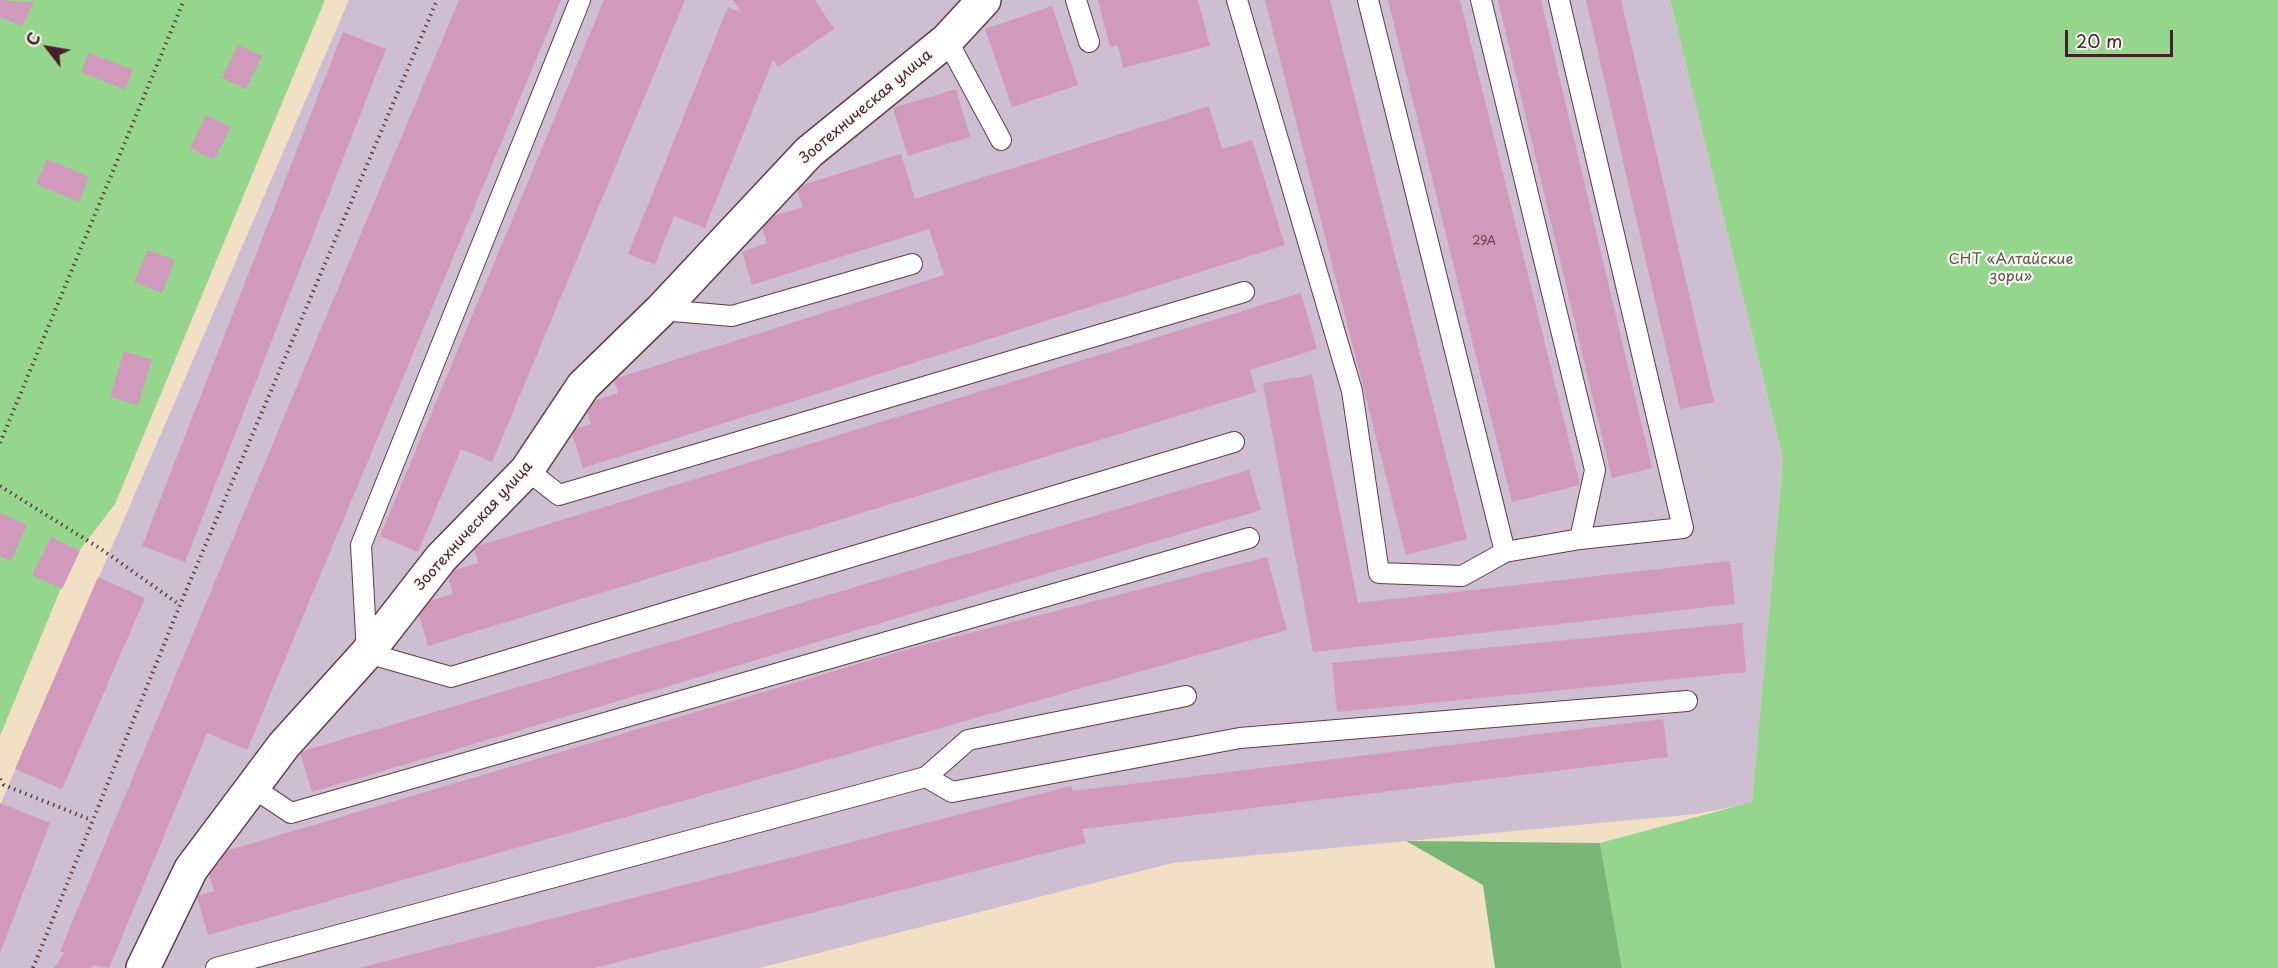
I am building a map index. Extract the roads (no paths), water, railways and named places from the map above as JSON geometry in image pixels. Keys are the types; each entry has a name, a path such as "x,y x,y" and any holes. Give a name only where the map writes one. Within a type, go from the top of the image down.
{"street":[{"name":"Зоотехническая улица","path":"143,968 191,869 252,787 284,745 367,653 441,558 527,470 583,386 662,310 809,152 946,40 984,0"}],"lane":[{"path":"580,0 361,545 367,653 451,677 1234,442"},
{"path":"1077,0 1089,42"},
{"path":"1237,0 1352,391 1379,573 1462,576 1505,552 1580,539 1683,528 1559,0"},
{"path":"1368,0 1505,552"},
{"path":"1481,0 1595,470 1580,539"},
{"path":"946,40 1001,140"},
{"path":"662,310 732,316 912,264"},
{"path":"527,470 559,495 1244,292"},
{"path":"252,787 291,813 1249,538"},
{"path":"216,968 926,777 968,740 1186,696"},
{"path":"926,777 952,792 1240,738 1687,701"}],"park label":[{"name":"СНТ «Алтайские зори»","path":"2011,268"}]}
